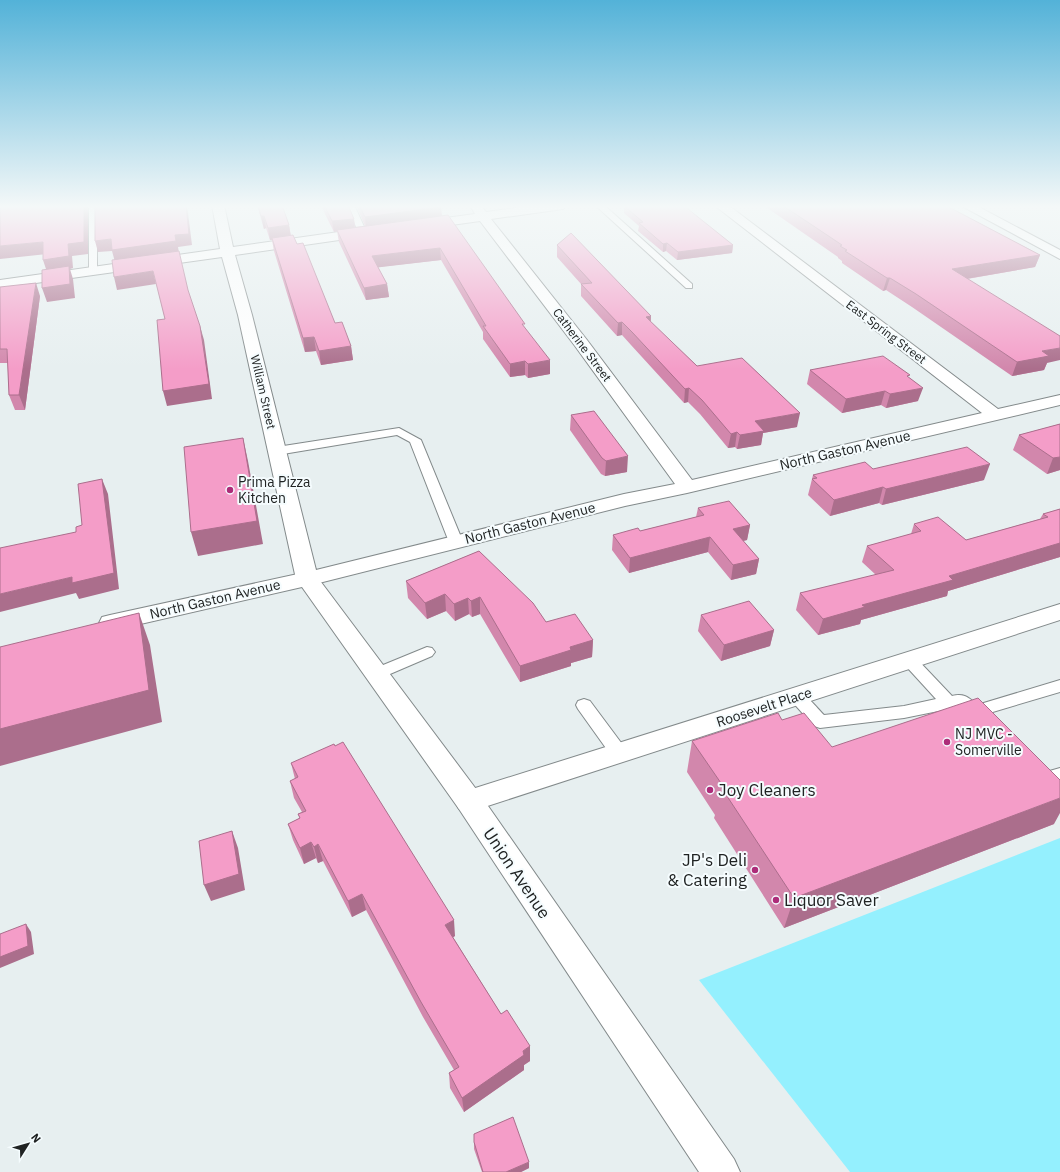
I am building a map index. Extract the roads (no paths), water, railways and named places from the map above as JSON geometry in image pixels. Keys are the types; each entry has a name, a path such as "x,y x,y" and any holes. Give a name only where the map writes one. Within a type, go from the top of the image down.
{"street":[{"path":"0,284 166,260"},
{"name":"William Street","path":"229,260 245,315 307,579"},
{"name":"Catherine Street","path":"516,260 581,343 687,487"},
{"name":"East Spring Street","path":"792,260 996,415"},
{"name":"North Gaston Avenue","path":"91,627 307,579 624,500 687,487 1060,400"},
{"name":"Union Avenue","path":"307,579 469,801 721,1172"},
{"name":"Roosevelt Place","path":"469,801 1060,612"}],"lane":[{"path":"93,260 93,270"},
{"path":"660,260 689,286"},
{"path":"277,451 399,431 414,440 456,542"},
{"path":"376,674 427,652"},
{"path":"909,660 949,703"},
{"path":"976,711 1060,686"},
{"path":"796,697 820,722 904,712 961,700 976,711 991,727"},
{"path":"584,705 620,753"},
{"path":"1027,764 1043,780 1060,774"}],"place":[{"name":"Prima Pizza Kitchen","path":"230,490"},
{"name":"NJ MVC - Somerville","path":"947,742"},
{"name":"Joy Cleaners","path":"710,790"},
{"name":"JP's Deli & Catering","path":"755,870"},
{"name":"Liquor Saver","path":"776,900"}]}
